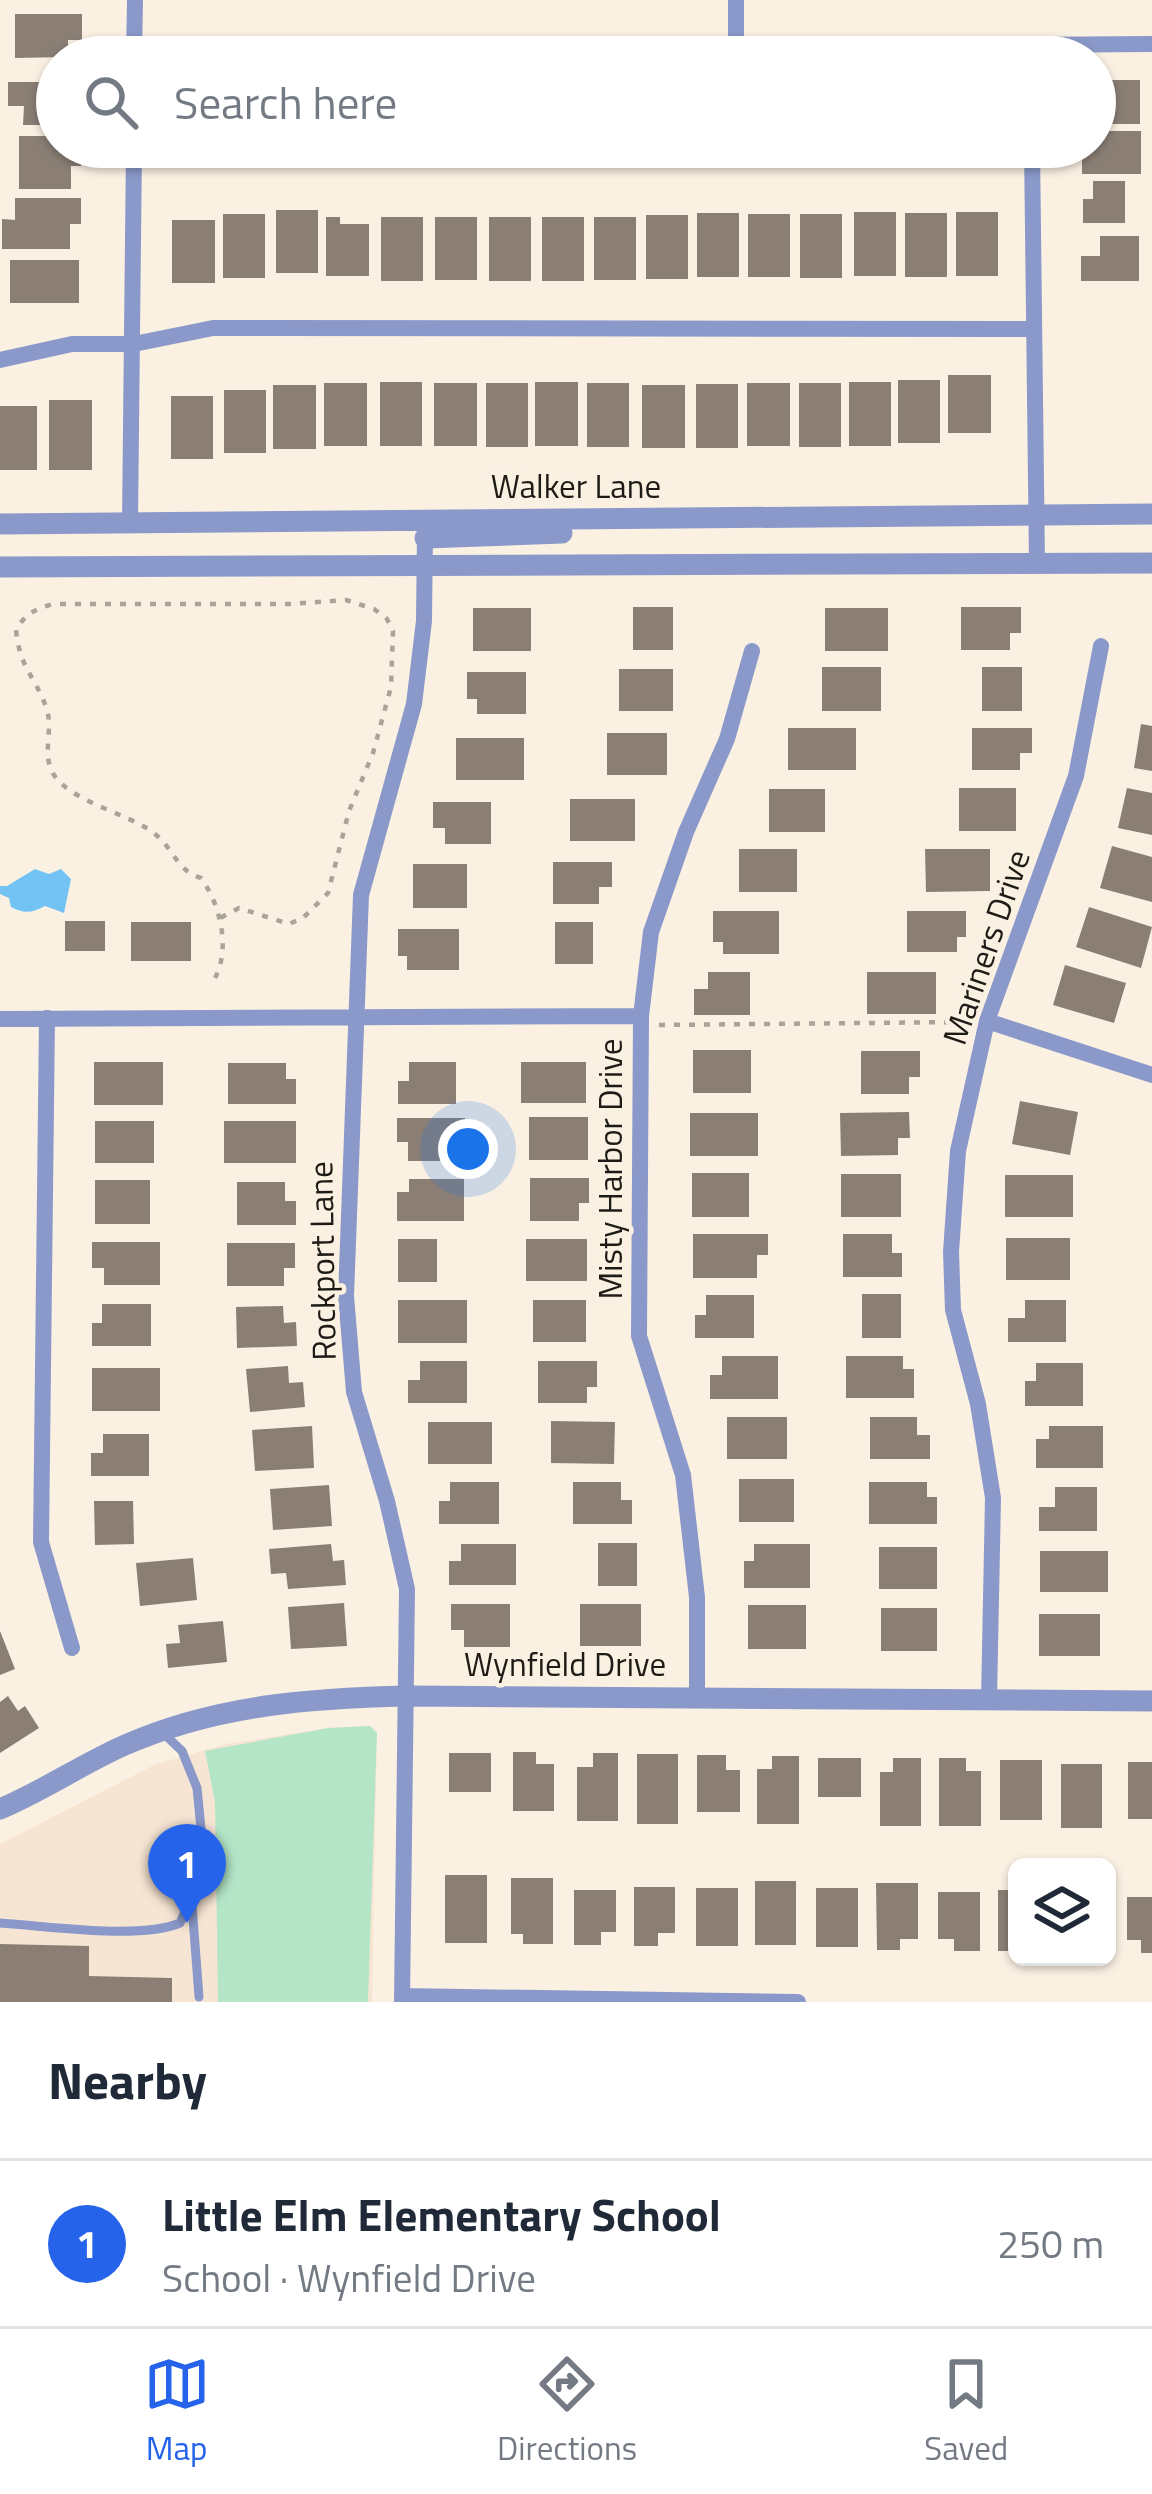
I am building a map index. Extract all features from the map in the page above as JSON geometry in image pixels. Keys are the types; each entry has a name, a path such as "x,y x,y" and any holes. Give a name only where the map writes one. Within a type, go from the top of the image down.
{"street":[{"path":"134,36 135,0"},
{"path":"736,0 736,36"},
{"path":"1116,46 1152,44"},
{"path":"130,523 134,168"},
{"path":"1032,168 1037,556"},
{"path":"0,360 72,344 134,344 213,328 1034,329"},
{"name":"Walker Lane","path":"0,524 425,529 602,519 1152,514"},
{"name":"Rockport Lane","path":"402,1999 407,1588 354,1392 346,1296 361,895 414,704 427,565 425,529"},
{"path":"0,566 812,564 1037,556 1152,563"},
{"name":"Mariners Drive","path":"989,1700 993,1498 978,1404 953,1310 951,1252 958,1151 987,1021 1076,776 1101,646"},
{"name":"Misty Harbor Drive","path":"698,1698 698,1597 682,1474 639,1336 641,1021 651,932 686,832 728,739 752,651"},
{"path":"47,1018 41,1542 72,1648"},
{"path":"0,1019 641,1021"},
{"path":"987,1021 1152,1075"},
{"name":"Wynfield Drive","path":"0,1809 125,1745 203,1717 301,1699 1152,1701"},
{"path":"402,1999 798,2002"}],"lane":[{"path":"0,1923 167,1929 180,1923 205,1869 197,1788 182,1751 162,1732"},
{"path":"192,1905 200,1997"}],"path":[{"path":"215,978 221,962 220,918 201,878 187,874 160,837 139,822 79,795 55,778 49,766 50,720 25,671 16,630 38,608 52,604 346,600 374,609 387,619 393,631 392,687 349,812 328,893 303,918 289,923 239,908 220,918"},
{"path":"641,1021 987,1021"}],"shaded area":[{"path":"370,1726 377,1733 372,2002 0,2002 0,1844 154,1765 225,1744"}],"green space":[{"path":"370,1726 377,1733 368,2002 218,2002 215,1802 205,1751 328,1728"}],"water":[{"path":"35,869 49,874 61,869 71,879 64,913 45,906 20,911 0,894 0,886"}],"building":[{"path":"15,14 82,14 82,36 36,36 36,58 15,58"},
{"path":"1116,80 1140,80 1140,124 1116,124"},
{"path":"8,82 36,82 36,125 23,125 24,106 8,106"},
{"path":"1116,131 1141,131 1141,174 1082,174 1082,168 1116,168"},
{"path":"19,136 36,136 36,168 71,168 71,189 19,189"},
{"path":"1093,181 1125,181 1125,223 1083,223 1083,199 1093,199"},
{"path":"15,198 81,198 81,224 70,224 70,249 2,249 2,219 15,220"},
{"path":"276,210 318,210 318,273 276,273"},
{"path":"854,212 896,212 896,276 854,276"},
{"path":"956,212 998,212 998,276 956,276"},
{"path":"697,213 739,213 739,277 697,277"},
{"path":"905,213 947,213 947,277 905,277"},
{"path":"223,214 265,214 265,278 223,278"},
{"path":"748,214 790,214 790,277 748,277"},
{"path":"800,214 842,214 842,278 800,278"},
{"path":"646,215 688,215 688,279 646,279"},
{"path":"326,217 340,217 340,224 369,224 369,276 326,276"},
{"path":"381,217 423,217 423,281 381,281"},
{"path":"435,217 477,217 477,280 435,280"},
{"path":"489,217 531,217 531,281 489,281"},
{"path":"542,217 584,217 584,281 542,281"},
{"path":"594,217 636,217 636,280 594,280"},
{"path":"172,220 215,220 215,283 172,283"},
{"path":"1100,236 1139,236 1139,281 1081,281 1081,256 1100,256"},
{"path":"10,260 79,260 79,303 10,303"},
{"path":"948,375 991,375 991,433 948,433"},
{"path":"898,380 940,380 940,443 898,443"},
{"path":"380,382 422,382 422,446 380,446"},
{"path":"535,382 578,382 578,446 535,446"},
{"path":"849,382 891,382 891,446 849,446"},
{"path":"324,383 367,383 367,446 324,446"},
{"path":"434,383 477,383 477,446 434,446"},
{"path":"486,383 528,383 528,447 486,447"},
{"path":"587,383 629,383 629,447 587,447"},
{"path":"747,383 790,383 790,446 747,446"},
{"path":"799,383 841,383 841,447 799,447"},
{"path":"696,384 738,384 738,448 696,448"},
{"path":"273,385 316,385 316,449 273,449"},
{"path":"642,385 685,385 685,448 642,448"},
{"path":"224,390 266,390 266,453 224,453"},
{"path":"171,396 213,396 213,459 171,459"},
{"path":"49,400 92,400 92,470 49,470"},
{"path":"0,406 37,406 37,470 0,470"},
{"path":"633,607 673,607 673,650 633,650"},
{"path":"961,607 1021,607 1021,633 1010,633 1010,650 961,650"},
{"path":"473,608 531,608 531,651 473,651"},
{"path":"825,608 888,608 888,651 825,651"},
{"path":"822,667 881,667 881,711 822,711"},
{"path":"982,667 1022,667 1022,711 982,711"},
{"path":"619,669 673,669 673,711 619,711"},
{"path":"467,672 526,672 526,714 477,714 477,699 467,699"},
{"path":"1141,724 1152,726 1152,771 1134,768"},
{"path":"788,728 856,728 856,770 788,770"},
{"path":"972,728 1032,728 1032,753 1020,753 1020,770 972,770"},
{"path":"607,733 667,733 667,775 607,775"},
{"path":"456,738 524,738 524,780 456,780"},
{"path":"959,788 1016,788 1016,831 959,831"},
{"path":"1127,788 1152,793 1152,835 1118,828"},
{"path":"769,789 825,789 825,832 769,832"},
{"path":"570,799 635,799 635,841 570,841"},
{"path":"433,802 491,802 491,844 445,844 445,828 433,828"},
{"path":"1112,846 1152,857 1152,902 1100,888"},
{"path":"739,849 797,849 797,892 739,892"},
{"path":"925,849 990,849 990,891 926,892"},
{"path":"553,862 612,862 612,887 599,887 599,904 553,904"},
{"path":"413,864 467,864 467,908 413,908"},
{"path":"1089,907 1152,927 1141,968 1076,947"},
{"path":"713,911 779,911 779,954 723,954 723,942 713,942"},
{"path":"907,911 966,911 966,937 957,937 957,952 907,952"},
{"path":"65,921 105,921 105,951 65,951"},
{"path":"131,922 191,922 191,961 131,961"},
{"path":"555,922 593,922 593,964 555,964"},
{"path":"398,929 459,929 459,970 407,970 407,956 398,956"},
{"path":"1065,965 1126,983 1114,1023 1053,1005"},
{"path":"708,972 750,972 750,1015 694,1015 694,989 708,989"},
{"path":"867,972 936,972 936,1014 867,1014"},
{"path":"693,1050 751,1050 751,1093 693,1093"},
{"path":"861,1051 920,1051 920,1077 909,1077 909,1094 861,1094"},
{"path":"94,1062 163,1062 163,1105 94,1105"},
{"path":"409,1062 456,1062 456,1104 398,1104 398,1081 409,1081"},
{"path":"521,1062 586,1062 586,1103 521,1103"},
{"path":"228,1063 286,1063 286,1079 296,1079 296,1104 228,1104"},
{"path":"1020,1101 1078,1112 1070,1155 1012,1144"},
{"path":"909,1112 910,1138 898,1138 898,1155 841,1156 840,1113"},
{"path":"690,1113 758,1113 758,1156 690,1156"},
{"path":"529,1117 588,1117 588,1160 529,1160"},
{"path":"397,1118 465,1118 465,1161 408,1161 408,1142 397,1142"},
{"path":"95,1121 154,1121 154,1163 95,1163"},
{"path":"224,1121 296,1121 296,1163 224,1163"},
{"path":"692,1173 749,1173 749,1217 692,1217"},
{"path":"841,1174 901,1174 901,1217 841,1217"},
{"path":"1005,1175 1073,1175 1073,1217 1005,1217"},
{"path":"530,1178 589,1178 589,1203 579,1203 579,1221 530,1221"},
{"path":"409,1179 464,1179 464,1221 397,1221 397,1192 409,1192"},
{"path":"95,1180 150,1180 150,1224 95,1224"},
{"path":"237,1182 285,1182 285,1201 296,1201 296,1225 237,1225"},
{"path":"693,1234 768,1234 768,1255 757,1255 757,1278 693,1278"},
{"path":"843,1234 892,1234 892,1253 902,1253 902,1277 843,1277"},
{"path":"1006,1238 1070,1238 1070,1280 1006,1280"},
{"path":"398,1239 437,1239 437,1282 398,1282"},
{"path":"526,1239 587,1239 587,1281 526,1281"},
{"path":"92,1242 160,1242 160,1285 104,1285 104,1268 92,1268"},
{"path":"227,1243 295,1243 295,1268 284,1268 284,1286 227,1286"},
{"path":"862,1294 901,1294 901,1338 862,1338"},
{"path":"706,1295 754,1295 754,1338 695,1338 695,1315 706,1315"},
{"path":"398,1300 467,1300 467,1343 398,1343"},
{"path":"533,1300 586,1300 586,1342 533,1342"},
{"path":"1025,1300 1066,1300 1066,1342 1008,1342 1008,1318 1025,1318"},
{"path":"102,1304 151,1304 151,1346 92,1346 92,1323 102,1323"},
{"path":"283,1306 284,1323 296,1322 297,1346 237,1348 236,1307"},
{"path":"722,1356 778,1356 778,1399 710,1399 710,1375 722,1375"},
{"path":"846,1356 903,1356 903,1369 914,1369 914,1398 846,1398"},
{"path":"420,1361 467,1361 467,1403 408,1403 408,1380 420,1380"},
{"path":"538,1361 597,1361 597,1387 587,1387 587,1403 538,1403"},
{"path":"1036,1363 1083,1363 1083,1406 1025,1406 1025,1381 1036,1381"},
{"path":"288,1366 289,1383 303,1382 305,1407 250,1412 246,1369"},
{"path":"92,1368 160,1368 160,1411 92,1411"},
{"path":"727,1417 787,1417 787,1459 727,1459"},
{"path":"870,1417 917,1417 917,1435 930,1435 930,1459 870,1459"},
{"path":"551,1421 615,1422 614,1464 551,1463"},
{"path":"428,1422 492,1422 492,1464 428,1464"},
{"path":"312,1426 314,1468 255,1471 252,1430"},
{"path":"1049,1426 1103,1426 1103,1468 1036,1468 1036,1439 1049,1439"},
{"path":"103,1434 149,1434 149,1476 91,1476 91,1453 103,1453"},
{"path":"739,1479 794,1479 794,1522 739,1522"},
{"path":"450,1482 499,1482 499,1524 439,1524 439,1501 450,1501"},
{"path":"573,1482 621,1482 621,1500 632,1500 632,1524 573,1524"},
{"path":"869,1482 927,1482 927,1497 937,1497 937,1524 869,1524"},
{"path":"329,1485 332,1526 273,1530 270,1489"},
{"path":"1055,1487 1097,1487 1097,1531 1039,1531 1039,1507 1055,1507"},
{"path":"94,1501 133,1501 134,1544 95,1545"},
{"path":"598,1543 637,1543 637,1586 598,1586"},
{"path":"331,1544 333,1561 344,1560 346,1585 288,1589 286,1573 271,1574 269,1549"},
{"path":"461,1544 516,1544 516,1585 449,1585 449,1561 461,1561"},
{"path":"754,1544 810,1544 810,1588 744,1588 744,1561 754,1561"},
{"path":"879,1547 937,1547 937,1589 879,1589"},
{"path":"1040,1551 1108,1551 1108,1592 1040,1592"},
{"path":"193,1558 197,1600 140,1606 136,1563"},
{"path":"344,1603 347,1646 291,1649 288,1607"},
{"path":"451,1604 510,1604 510,1647 464,1647 464,1630 451,1630"},
{"path":"580,1604 641,1604 641,1646 580,1646"},
{"path":"748,1605 806,1605 806,1649 748,1649"},
{"path":"881,1608 937,1608 937,1651 881,1651"},
{"path":"1039,1614 1100,1614 1100,1656 1039,1656"},
{"path":"223,1621 227,1662 168,1668 166,1644 180,1643 178,1625"},
{"path":"0,1631 15,1669 0,1675"},
{"path":"8,1696 18,1711 25,1706 39,1728 0,1753 0,1702"},
{"path":"513,1752 536,1752 536,1764 554,1764 554,1811 513,1811"},
{"path":"449,1753 491,1753 491,1792 449,1792"},
{"path":"593,1753 618,1753 618,1821 577,1821 577,1767 593,1767"},
{"path":"637,1754 678,1754 678,1824 637,1824"},
{"path":"697,1755 726,1755 726,1770 740,1770 740,1812 697,1812"},
{"path":"772,1756 799,1756 799,1824 757,1824 757,1769 772,1769"},
{"path":"818,1758 861,1758 861,1797 818,1797"},
{"path":"893,1758 921,1758 921,1826 880,1826 880,1772 893,1772"},
{"path":"939,1758 966,1758 966,1771 981,1771 981,1826 939,1826"},
{"path":"1000,1760 1042,1760 1042,1820 1000,1820"},
{"path":"1128,1762 1152,1762 1152,1819 1128,1819"},
{"path":"1061,1764 1102,1764 1102,1828 1061,1828"},
{"path":"445,1875 487,1875 487,1943 445,1943"},
{"path":"511,1878 553,1878 553,1944 523,1944 523,1934 511,1934"},
{"path":"755,1881 796,1881 796,1945 755,1945"},
{"path":"876,1883 918,1883 918,1939 900,1939 900,1950 877,1950"},
{"path":"634,1887 675,1887 675,1933 658,1933 658,1946 634,1946"},
{"path":"696,1888 738,1888 738,1946 696,1946"},
{"path":"816,1888 858,1888 858,1947 816,1947"},
{"path":"574,1890 616,1890 616,1932 601,1932 601,1945 574,1945"},
{"path":"998,1890 1008,1890 1008,1951 998,1951"},
{"path":"938,1892 980,1892 980,1951 954,1951 954,1939 938,1939"},
{"path":"1127,1897 1152,1897 1152,1953 1141,1953 1141,1940 1127,1940"},
{"path":"0,1944 89,1946 89,1976 172,1978 172,2002 0,2002"}],"place":[{"name":"Little Elm Elementary School","path":"187,1923"}]}
